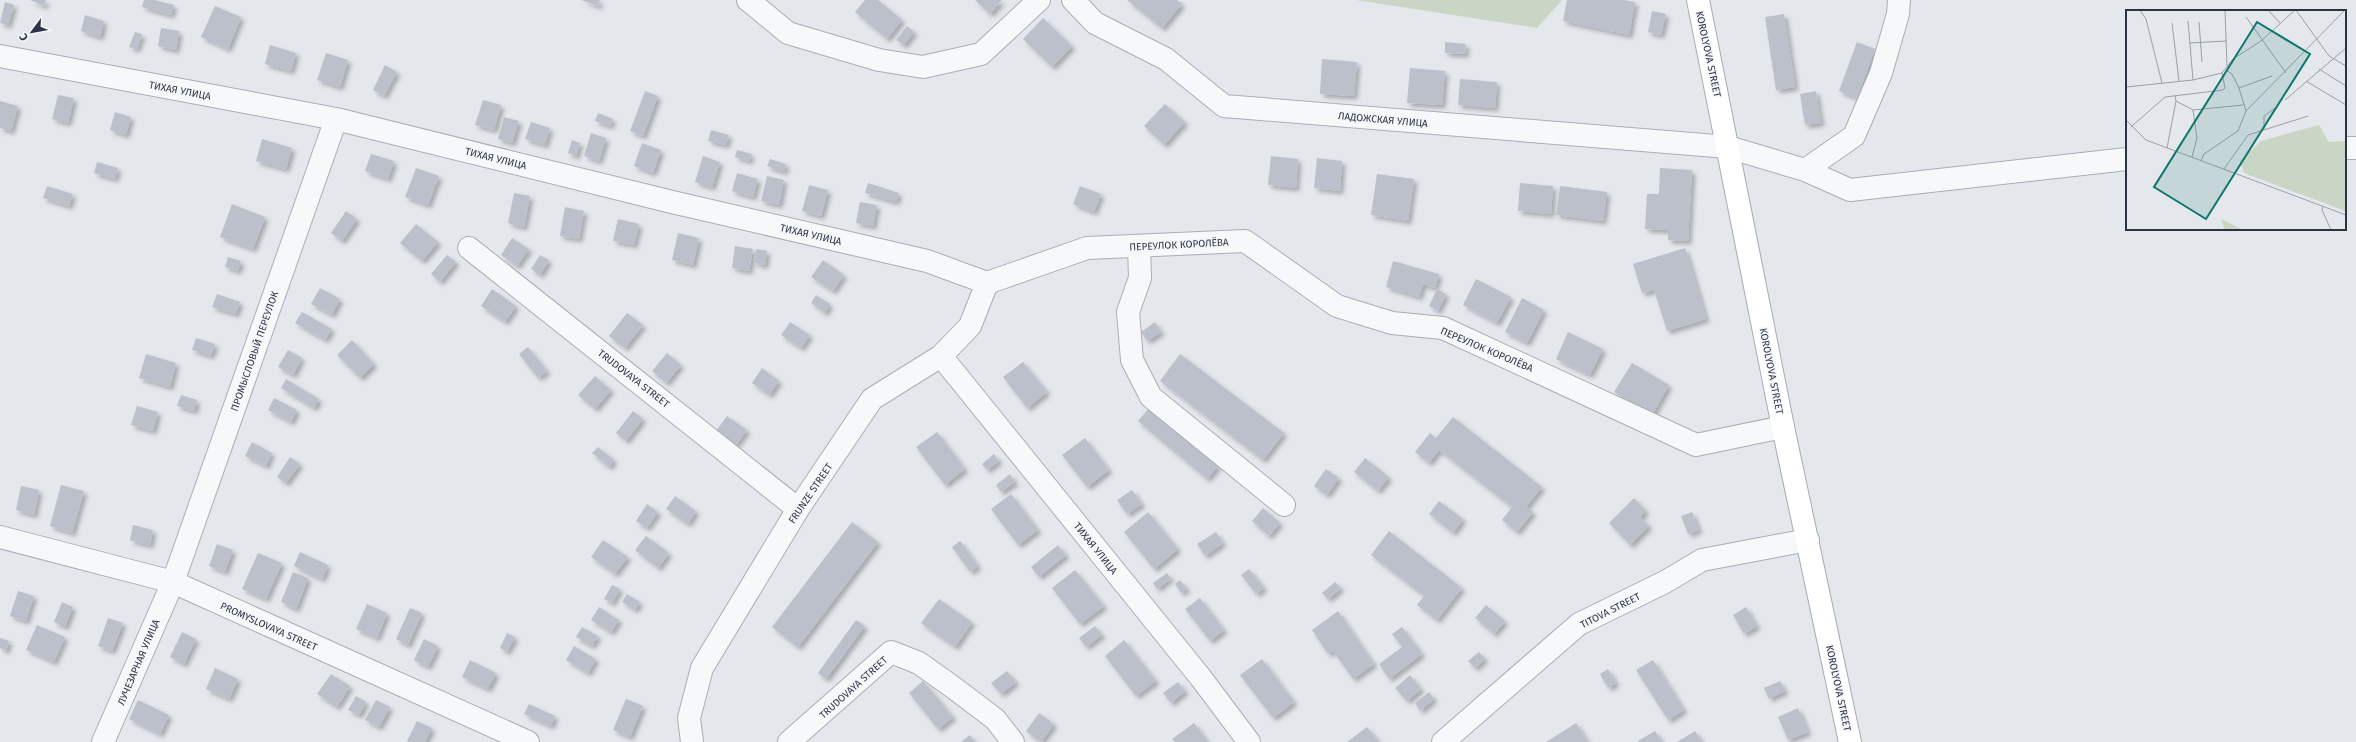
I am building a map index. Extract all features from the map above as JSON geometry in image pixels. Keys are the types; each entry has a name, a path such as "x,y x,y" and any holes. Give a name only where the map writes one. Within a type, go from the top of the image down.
{"main road":[{"name":"KOROLYOVA STREET","path":"1698,0 1783,427 1850,742"}],"street":[{"path":"748,0 788,33 879,60 923,67 981,54 1039,0"},
{"name":"ЛАДОЖСКАЯ УЛИЦА","path":"1073,0 1094,23 1166,59 1224,106 1728,147 1805,170 1850,190 2126,159"},
{"path":"1805,170 1854,136 1881,73 1898,14 1899,0"},
{"name":"ТИХАЯ УЛИЦА","path":"0,56 336,119 672,202 927,261 987,283"},
{"name":"ПРОМЫСЛОВЫЙ ПЕРЕУЛОК","path":"172,582 336,119"},
{"name":"ПЕРЕУЛОК КОРОЛЁВА","path":"987,283 1087,248 1244,241 1337,306 1392,323 1443,328 1696,445 1783,427"},
{"path":"1139,246 1140,278 1128,312 1132,360 1151,397 1284,505"},
{"name":"TRUDOVAYA STREET","path":"469,248 798,509"},
{"name":"FRUNZE STREET","path":"692,742 689,718 702,668 798,509 872,399 941,356 970,326 987,283"},
{"name":"ТИХАЯ УЛИЦА","path":"941,356 1201,678 1250,742"},
{"name":"PROMYSLOVAYA STREET","path":"0,537 172,582 528,742"},
{"name":"TITOVA STREET","path":"1443,742 1579,624 1665,582 1702,560 1808,540"},
{"name":"ЛУЧЕЗАРНАЯ УЛИЦА","path":"103,742 172,582"},
{"name":"TRUDOVAYA STREET","path":"789,742 891,652 920,663 954,688 995,719 1012,742"}],"green space":[{"path":"1356,0 1562,0 1537,28"}],"building":[{"path":"30,0 46,0 44,6"},
{"path":"144,0 155,0 174,5 171,15 142,7"},
{"path":"581,0 600,0 598,6"},
{"path":"865,0 878,0 902,20 887,39 855,12"},
{"path":"975,0 1002,0 990,14"},
{"path":"1127,0 1177,0 1182,4 1162,28"},
{"path":"1567,0 1624,0 1635,2 1629,35 1563,21"},
{"path":"5,2 14,5 8,25 0,23"},
{"path":"215,6 241,17 228,49 201,37"},
{"path":"1652,11 1666,14 1661,35 1648,32"},
{"path":"1784,14 1795,87 1776,90 1765,17"},
{"path":"85,15 104,21 100,37 81,31"},
{"path":"1043,18 1072,46 1052,67 1023,39"},
{"path":"907,26 914,32 904,45 896,40"},
{"path":"161,28 179,31 176,50 158,46"},
{"path":"135,32 142,34 137,49 129,47"},
{"path":"1445,42 1466,44 1465,54 1445,53"},
{"path":"1857,42 1875,49 1857,98 1839,91"},
{"path":"270,45 296,53 291,71 265,64"},
{"path":"326,53 348,60 340,87 317,80"},
{"path":"1322,59 1357,62 1354,96 1320,94"},
{"path":"385,65 397,72 384,96 373,90"},
{"path":"1410,68 1445,71 1442,105 1407,103"},
{"path":"1460,79 1497,82 1495,108 1458,105"},
{"path":"645,91 658,96 643,136 630,131"},
{"path":"1816,91 1821,123 1805,125 1800,94"},
{"path":"58,95 74,98 68,123 52,119"},
{"path":"483,100 501,105 494,130 475,125"},
{"path":"0,101 18,106 11,131 0,128"},
{"path":"1165,104 1185,122 1164,145 1144,126"},
{"path":"115,112 131,117 126,135 110,130"},
{"path":"598,113 613,119 610,126 595,121"},
{"path":"504,117 519,121 512,143 498,139"},
{"path":"531,122 550,128 545,145 525,139"},
{"path":"711,130 729,135 726,145 708,141"},
{"path":"591,133 606,138 599,161 584,156"},
{"path":"262,139 292,148 286,169 256,161"},
{"path":"572,140 580,143 576,156 568,153"},
{"path":"642,143 661,150 653,173 634,166"},
{"path":"737,150 752,154 749,161 735,157"},
{"path":"371,154 394,161 388,179 365,171"},
{"path":"703,156 720,162 712,187 695,182"},
{"path":"1271,156 1298,159 1296,188 1268,185"},
{"path":"1317,158 1342,161 1340,191 1314,188"},
{"path":"770,159 786,164 784,172 767,166"},
{"path":"97,162 118,168 115,179 94,173"},
{"path":"416,168 439,176 428,205 405,197"},
{"path":"1660,168 1692,170 1688,241 1668,240 1668,230 1645,229 1647,194 1659,194"},
{"path":"737,173 758,179 753,197 732,191"},
{"path":"1377,174 1414,179 1408,221 1371,215"},
{"path":"767,176 784,180 779,205 761,201"},
{"path":"868,183 899,193 896,202 865,193"},
{"path":"1520,183 1553,186 1551,214 1518,211"},
{"path":"809,185 828,190 821,216 802,211"},
{"path":"47,186 73,194 69,206 43,198"},
{"path":"1080,186 1101,194 1094,212 1073,204"},
{"path":"1560,186 1607,192 1603,221 1556,215"},
{"path":"514,193 530,196 524,227 508,223"},
{"path":"860,202 877,205 873,226 856,223"},
{"path":"232,204 265,217 253,249 220,237"},
{"path":"565,207 584,211 579,239 560,236"},
{"path":"346,211 357,219 342,241 331,233"},
{"path":"618,219 639,224 634,245 613,241"},
{"path":"416,224 438,242 422,261 400,243"},
{"path":"678,233 699,238 693,265 672,260"},
{"path":"512,238 529,249 517,266 501,255"},
{"path":"735,246 753,249 749,271 732,268"},
{"path":"1685,248 1706,319 1667,331 1654,290 1642,293 1633,264"},
{"path":"756,249 767,251 765,265 754,263"},
{"path":"447,255 456,262 440,282 431,274"},
{"path":"540,255 549,260 540,275 531,269"},
{"path":"228,257 241,261 238,271 225,267"},
{"path":"823,260 844,275 833,291 811,277"},
{"path":"1393,261 1439,274 1435,288 1423,284 1419,297 1386,287"},
{"path":"1476,279 1511,297 1497,323 1463,305"},
{"path":"320,288 340,299 332,315 311,304"},
{"path":"492,289 516,306 505,322 481,306"},
{"path":"1437,289 1446,294 1438,311 1429,306"},
{"path":"217,294 240,302 236,314 212,307"},
{"path":"816,295 830,304 825,313 811,303"},
{"path":"1522,298 1544,310 1527,343 1505,332"},
{"path":"302,312 332,329 325,340 295,323"},
{"path":"627,313 643,325 625,348 609,336"},
{"path":"790,322 810,335 801,348 781,335"},
{"path":"1155,322 1161,332 1147,341 1141,332"},
{"path":"1568,332 1603,349 1590,375 1556,359"},
{"path":"196,338 215,344 211,356 192,350"},
{"path":"352,340 374,364 360,378 337,355"},
{"path":"528,347 547,371 538,378 519,354"},
{"path":"288,350 302,358 293,375 278,367"},
{"path":"667,353 681,365 666,383 652,371"},
{"path":"146,354 176,363 170,387 139,378"},
{"path":"1180,354 1284,433 1263,460 1160,381"},
{"path":"1023,362 1047,392 1027,408 1003,377"},
{"path":"1632,363 1669,385 1652,415 1614,392"},
{"path":"762,368 779,381 769,395 752,383"},
{"path":"595,376 611,390 595,409 578,395"},
{"path":"286,379 319,399 314,408 281,388"},
{"path":"181,395 197,400 194,411 177,406"},
{"path":"274,398 297,410 291,422 268,410"},
{"path":"137,406 158,412 153,431 131,425"},
{"path":"1149,408 1218,466 1207,479 1138,421"},
{"path":"633,411 643,419 626,441 616,433"},
{"path":"727,416 747,430 736,445 716,431"},
{"path":"1453,417 1542,487 1526,507 1533,512 1517,532 1502,520 1512,507 1439,450 1429,463 1415,452 1430,433 1436,438"},
{"path":"937,432 965,469 945,485 916,447"},
{"path":"1085,438 1109,470 1087,487 1062,455"},
{"path":"252,442 272,453 266,466 245,456"},
{"path":"598,447 614,460 609,467 592,453"},
{"path":"994,454 999,461 987,470 982,464"},
{"path":"290,457 300,464 286,483 277,477"},
{"path":"1365,458 1389,477 1378,491 1354,472"},
{"path":"1326,469 1339,478 1327,495 1314,486"},
{"path":"1010,474 1015,482 1001,492 996,485"},
{"path":"61,485 84,491 72,533 50,526"},
{"path":"21,486 39,490 34,515 16,510"},
{"path":"1132,490 1142,504 1127,514 1117,500"},
{"path":"1011,494 1038,530 1018,545 991,509"},
{"path":"675,496 696,511 688,524 666,509"},
{"path":"1634,498 1646,511 1640,517 1649,526 1630,545 1609,523"},
{"path":"1439,501 1463,519 1453,533 1429,514"},
{"path":"647,504 658,512 647,528 636,521"},
{"path":"1263,508 1280,523 1269,536 1252,521"},
{"path":"1148,512 1178,549 1154,569 1124,532"},
{"path":"1692,512 1699,530 1688,534 1681,516"},
{"path":"852,522 878,542 798,647 772,627"},
{"path":"133,525 153,530 150,545 130,540"},
{"path":"1389,531 1462,588 1437,620 1417,605 1424,596 1371,555"},
{"path":"1216,532 1223,543 1205,556 1197,544"},
{"path":"646,536 669,553 658,568 635,550"},
{"path":"603,540 628,557 615,574 591,557"},
{"path":"960,541 978,566 970,572 952,547"},
{"path":"217,544 233,550 225,572 209,566"},
{"path":"1058,545 1066,555 1039,577 1031,567"},
{"path":"300,552 328,565 322,579 294,566"},
{"path":"258,553 282,563 266,599 242,589"},
{"path":"1249,569 1264,588 1256,594 1241,575"},
{"path":"1075,570 1104,606 1080,624 1052,588"},
{"path":"293,572 308,578 296,609 281,602"},
{"path":"1167,573 1171,578 1157,589 1153,583"},
{"path":"1180,580 1187,589 1181,593 1175,584"},
{"path":"1335,582 1341,588 1328,599 1322,593"},
{"path":"612,585 620,589 612,603 604,599"},
{"path":"18,591 34,596 26,621 10,616"},
{"path":"627,594 640,602 635,610 622,602"},
{"path":"1200,598 1224,630 1210,641 1185,609"},
{"path":"939,599 972,622 955,647 921,623"},
{"path":"62,602 73,607 65,627 54,622"},
{"path":"367,604 387,613 377,638 356,629"},
{"path":"1486,605 1505,621 1494,634 1475,618"},
{"path":"599,607 619,620 611,632 591,620"},
{"path":"1746,607 1757,626 1744,634 1733,615"},
{"path":"410,608 422,613 408,645 396,639"},
{"path":"1338,611 1374,664 1353,679 1333,651 1328,654 1312,630"},
{"path":"108,618 123,623 112,651 98,646"},
{"path":"856,620 865,626 826,679 818,673"},
{"path":"37,625 65,637 54,662 26,650"},
{"path":"1095,626 1102,635 1086,647 1079,638"},
{"path":"582,627 598,636 592,646 576,637"},
{"path":"1402,627 1422,654 1389,679 1379,664 1402,647 1392,634"},
{"path":"182,632 196,639 184,664 170,657"},
{"path":"507,633 515,637 507,652 500,648"},
{"path":"0,638 9,641 6,651 0,648"},
{"path":"424,639 438,646 428,667 414,660"},
{"path":"1124,640 1156,681 1136,696 1105,656"},
{"path":"574,646 596,659 588,673 566,660"},
{"path":"1479,652 1485,659 1475,668 1468,661"},
{"path":"1262,659 1294,702 1273,718 1240,675"},
{"path":"470,660 496,673 488,689 462,677"},
{"path":"1653,660 1684,710 1668,720 1636,670"},
{"path":"215,668 238,679 229,699 206,689"},
{"path":"1608,669 1616,683 1608,688 1600,674"},
{"path":"1007,671 1016,682 1001,694 991,683"},
{"path":"331,674 350,686 337,707 317,694"},
{"path":"1410,675 1421,689 1407,701 1395,688"},
{"path":"923,681 953,717 938,729 909,693"},
{"path":"1780,681 1785,691 1769,699 1764,688"},
{"path":"1178,682 1185,691 1171,703 1163,693"},
{"path":"1429,692 1434,699 1420,711 1415,703"},
{"path":"356,696 366,702 359,715 348,710"},
{"path":"626,699 643,706 630,737 613,730"},
{"path":"138,700 169,715 160,734 129,719"},
{"path":"376,700 390,707 379,727 365,720"},
{"path":"529,704 555,716 551,726 524,714"},
{"path":"1798,708 1808,732 1788,740 1778,717"},
{"path":"1039,713 1054,724 1041,742 1026,731"},
{"path":"417,721 432,728 425,742 409,742 407,741"},
{"path":"1194,723 1208,742 1175,742 1172,739"},
{"path":"1576,723 1588,742 1546,742"},
{"path":"1367,727 1379,742 1347,742"},
{"path":"1655,731 1662,742 1638,741"},
{"path":"1695,731 1702,742 1677,742"},
{"path":"970,735 975,742 961,742"}]}
